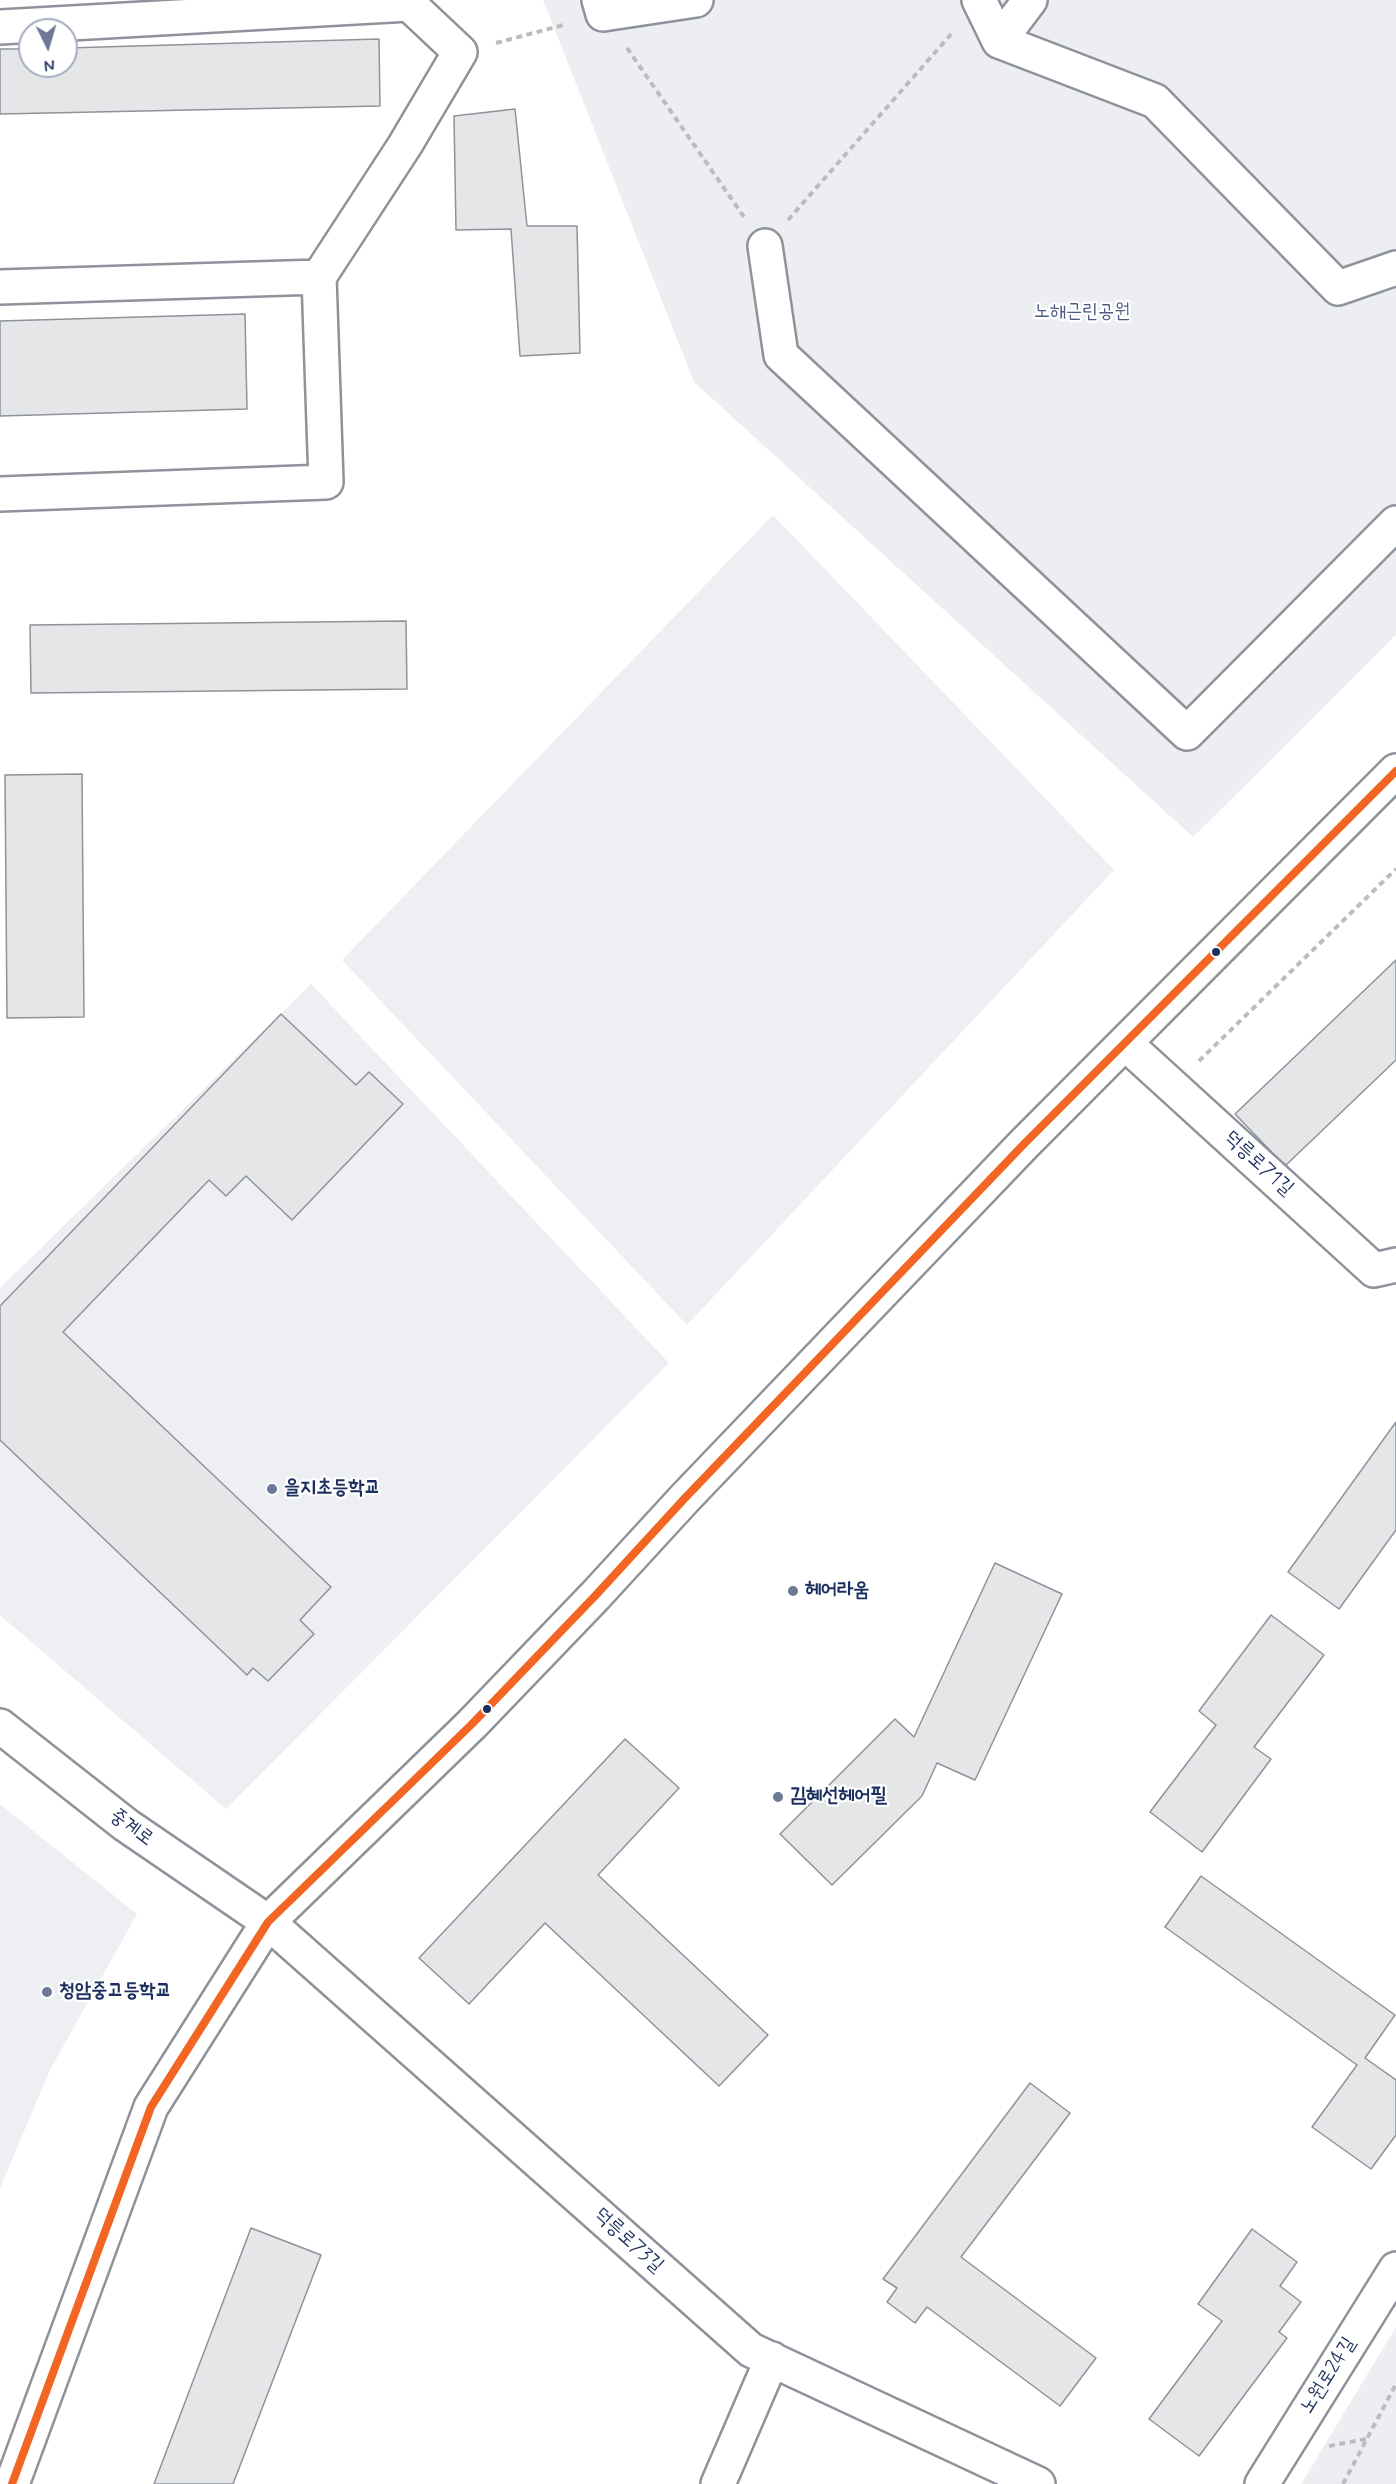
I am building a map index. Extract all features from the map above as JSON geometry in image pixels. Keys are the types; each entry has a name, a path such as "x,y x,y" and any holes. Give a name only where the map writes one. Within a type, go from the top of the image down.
{"street":[{"path":"601,7 696,0"},
{"path":"999,41 1030,0"},
{"path":"980,1 999,41 1155,100 1338,288 1396,268"},
{"path":"0,27 409,4 460,52 405,146 319,277 326,482 0,494"},
{"path":"765,246 781,355 1187,733 1396,523"},
{"path":"0,287 319,277"},
{"path":"12,2484 151,2108 268,1922 472,1724 595,1596 684,1498 1125,1043 1396,771"},
{"name":"덕릉로71길","path":"1125,1043 1374,1270 1396,1265"},
{"name":"중계로","path":"0,1726 126,1825 268,1922"},
{"name":"덕릉로73길","path":"268,1922 751,2350 1038,2484"},
{"name":"노원로24길","path":"1262,2484 1396,2269"},
{"path":"718,2484 772,2360"}],"path":[{"path":"460,52 601,7 765,246 980,1"},
{"path":"1172,1087 1396,869"},
{"path":"1343,2484 1396,2385"}],"shaded area":[{"path":"773,515 1114,870 687,1325 342,960"},
{"name":"을지초등학교","path":"311,984 669,1363 226,1809 0,1615 0,1288"},
{"name":"청암중고등학교","path":"0,1804 137,1914 50,2070 0,2188"}],"green space":[{"name":"노해근린공원","path":"543,0 1396,0 1396,635 1193,837 694,382"},
{"path":"1396,2327 1396,2484 1301,2484"}],"building":[{"path":"379,39 380,106 0,114 0,49 18,49 18,78 78,78 78,48"},
{"path":"515,109 527,226 577,226 580,353 520,356 511,229 456,230 454,116"},
{"path":"245,314 247,409 0,416 0,321"},
{"path":"406,621 407,689 31,693 30,625"},
{"path":"82,774 84,1017 7,1018 5,775"},
{"path":"1396,960 1396,1060 1285,1166 1235,1114"},
{"path":"281,1014 356,1085 369,1072 403,1104 292,1220 246,1176 226,1196 209,1180 63,1332 331,1587 300,1620 314,1634 268,1681 253,1668 247,1675 0,1440 0,1306"},
{"path":"1396,1422 1396,1530 1339,1609 1288,1572"},
{"path":"995,1563 1062,1594 975,1780 937,1763 922,1796 832,1885 780,1834 895,1719 914,1737"},
{"path":"1271,1615 1324,1655 1254,1747 1271,1759 1202,1852 1150,1812 1216,1725 1199,1711"},
{"path":"625,1739 679,1788 598,1875 768,2035 719,2086 545,1923 469,2004 419,1958"},
{"path":"1201,1876 1395,2015 1365,2058 1396,2080 1396,2135 1371,2169 1312,2127 1357,2065 1165,1927"},
{"path":"1030,2083 1070,2113 961,2257 1096,2358 1060,2406 927,2307 915,2323 887,2302 897,2288 883,2279"},
{"path":"251,2228 321,2255 233,2484 154,2484"},
{"path":"1252,2229 1297,2262 1280,2286 1301,2302 1279,2332 1287,2338 1199,2456 1149,2419 1222,2321 1198,2304"}],"transit line":[{"path":"12,2484 151,2107 268,1922 472,1724 1024,1144 1396,771"}],"place":[{"name":"을지초등학교","path":"272,1489"},
{"name":"헤어라움","path":"793,1591"},
{"name":"김혜선헤어필","path":"778,1797"},
{"name":"청암중고등학교","path":"47,1992"}]}
